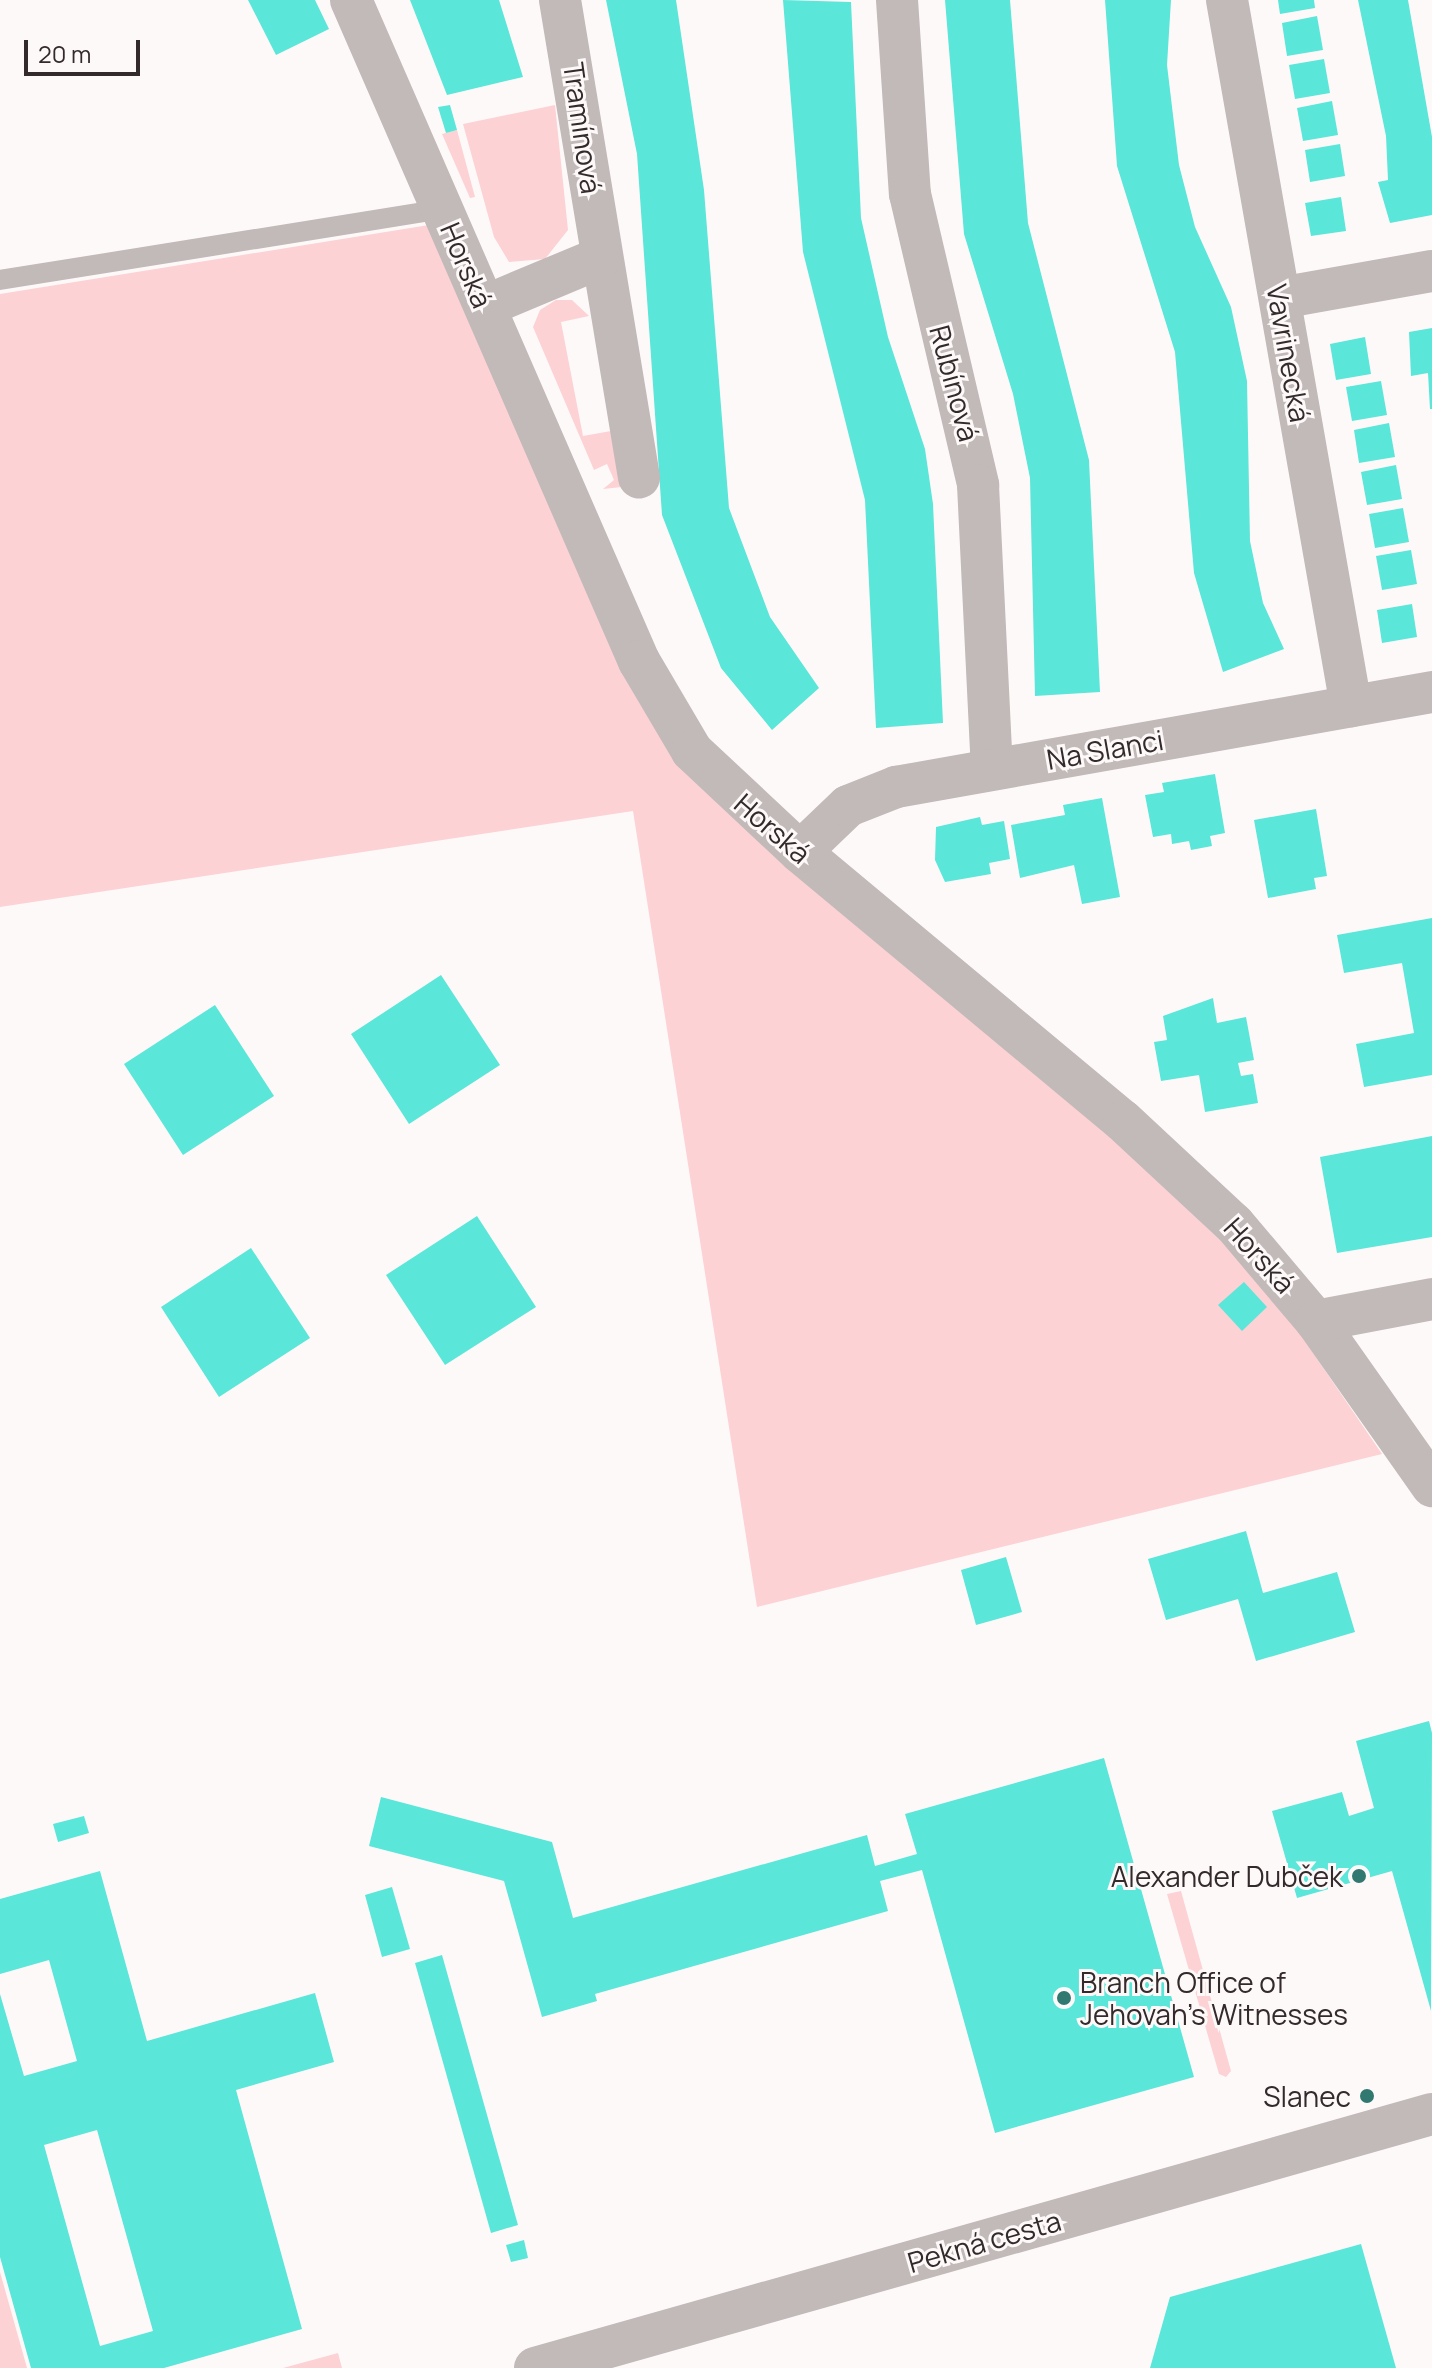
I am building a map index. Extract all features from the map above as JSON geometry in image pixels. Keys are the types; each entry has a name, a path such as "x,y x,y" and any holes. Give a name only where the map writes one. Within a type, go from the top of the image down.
{"street":[{"name":"Horská","path":"351,0 670,717 720,782 1187,1178 1316,1321 1432,1486"},
{"name":"Tramínová","path":"560,0 588,144 600,258 639,478"},
{"name":"Rubínová","path":"897,0 910,194 978,485 992,769"},
{"name":"Vavrinecká","path":"1227,0 1351,706"},
{"path":"485,306 600,258"},
{"path":"1280,298 1432,271"},
{"name":"Na Slanci","path":"800,852 848,806 896,787 1432,692"},
{"path":"1316,1321 1432,1299"},
{"name":"Pekná cesta","path":"535,2368 1432,2114"}],"lane":[{"path":"0,280 443,209"}],"shaded area":[{"path":"555,105 568,230 545,259 509,262 494,237 463,124"},
{"path":"457,130 475,197 470,198 442,134"},
{"path":"435,224 627,667 1266,1284 1382,1454 757,1607 633,811 0,907 0,294"},
{"path":"556,300 572,300 589,316 561,322 583,436 611,431 622,487 603,489 614,480 607,464 594,470 533,327 540,310"},
{"path":"1181,1891 1231,2071 1226,2077 1219,2074 1167,1894"},
{"path":"0,2272 27,2368 0,2368"},
{"path":"338,2353 342,2368 283,2368"}],"building":[{"path":"248,0 315,0 329,29 276,55"},
{"path":"410,0 499,0 523,77 447,95"},
{"path":"606,0 676,0 704,190 729,508 770,617 819,688 772,730 721,668 662,515 637,154"},
{"path":"783,0 851,2 861,218 888,337 925,449 933,504 943,723 876,728 865,500 803,252"},
{"path":"945,0 1010,0 1028,223 1089,460 1100,692 1035,696 1030,478 1013,394 964,234"},
{"path":"1105,0 1171,0 1167,65 1179,165 1195,227 1231,307 1247,381 1250,541 1263,603 1284,649 1223,672 1194,573 1175,352 1117,166"},
{"path":"1278,0 1314,0 1315,8 1280,14"},
{"path":"1358,0 1408,0 1432,137 1432,215 1390,223 1378,182 1388,180 1386,136"},
{"path":"1317,16 1323,50 1287,56 1282,23"},
{"path":"1324,59 1330,93 1295,99 1289,65"},
{"path":"1332,101 1338,135 1303,141 1297,108"},
{"path":"450,105 457,130 446,133 438,107"},
{"path":"1340,144 1345,176 1310,182 1305,150"},
{"path":"1341,197 1346,231 1311,236 1305,203"},
{"path":"1432,328 1430,409 1428,373 1411,376 1409,332"},
{"path":"1365,337 1371,374 1336,380 1330,344"},
{"path":"1381,381 1387,415 1352,421 1346,387"},
{"path":"1389,423 1395,457 1359,463 1354,430"},
{"path":"1396,465 1402,499 1367,505 1361,472"},
{"path":"1403,508 1409,542 1375,548 1369,514"},
{"path":"1411,550 1417,584 1382,590 1376,556"},
{"path":"1412,604 1417,637 1382,643 1377,610"},
{"path":"1215,774 1225,833 1210,836 1212,846 1191,850 1189,841 1172,844 1171,834 1153,837 1145,795 1164,792 1162,783"},
{"path":"1102,798 1120,897 1082,904 1074,865 1020,878 1011,825 1065,815 1063,805"},
{"path":"1316,809 1327,876 1314,878 1316,889 1268,898 1254,820"},
{"path":"980,817 982,825 1004,821 1010,859 989,863 991,874 945,882 935,860 936,827"},
{"path":"1432,918 1432,1075 1364,1087 1356,1044 1414,1033 1402,963 1344,973 1337,935"},
{"path":"441,975 500,1065 409,1124 351,1034"},
{"path":"1213,998 1217,1023 1246,1017 1254,1060 1238,1063 1241,1076 1253,1074 1258,1103 1205,1112 1199,1075 1161,1081 1154,1042 1167,1040 1163,1016"},
{"path":"215,1005 274,1096 183,1155 124,1064"},
{"path":"1432,1136 1432,1237 1337,1253 1320,1157"},
{"path":"477,1216 536,1307 445,1365 386,1275"},
{"path":"251,1248 310,1338 219,1397 161,1307"},
{"path":"1244,1282 1267,1307 1242,1331 1218,1305"},
{"path":"1246,1531 1263,1593 1337,1572 1355,1632 1256,1661 1238,1599 1166,1620 1148,1559"},
{"path":"1006,1557 1022,1612 976,1625 961,1570"},
{"path":"1429,1721 1432,1733 1431,2011 1392,1871 1297,1898 1272,1811 1342,1792 1349,1816 1374,1808 1356,1741"},
{"name":"Branch Office of Jehovah's Witnesses","path":"1104,1758 1194,2077 995,2133 922,1870 880,1881 888,1911 595,1994 597,2001 542,2017 504,1881 369,1846 381,1797 552,1842 573,1918 867,1835 875,1866 917,1854 905,1814"},
{"path":"84,1816 89,1833 58,1842 53,1824"},
{"path":"100,1871 147,2041 315,1993 334,2062 236,2090 302,2329 164,2368 31,2368 0,2257 0,1994 24,2076 77,2061 49,1960 0,1974 0,1899","holes":["97,2130 153,2331 100,2346 44,2145"]},
{"path":"392,1887 410,1949 382,1957 365,1895"},
{"path":"442,1955 518,2225 491,2233 415,1963"},
{"path":"524,2240 528,2258 511,2262 506,2245"},
{"path":"1361,2244 1396,2368 1150,2368 1170,2297"}],"place":[{"name":"Alexander Dubček","path":"1359,1876"},
{"name":"Branch Office of Jehovah's Witnesses","path":"1064,1998"},
{"name":"Slanec","path":"1367,2096"}]}
